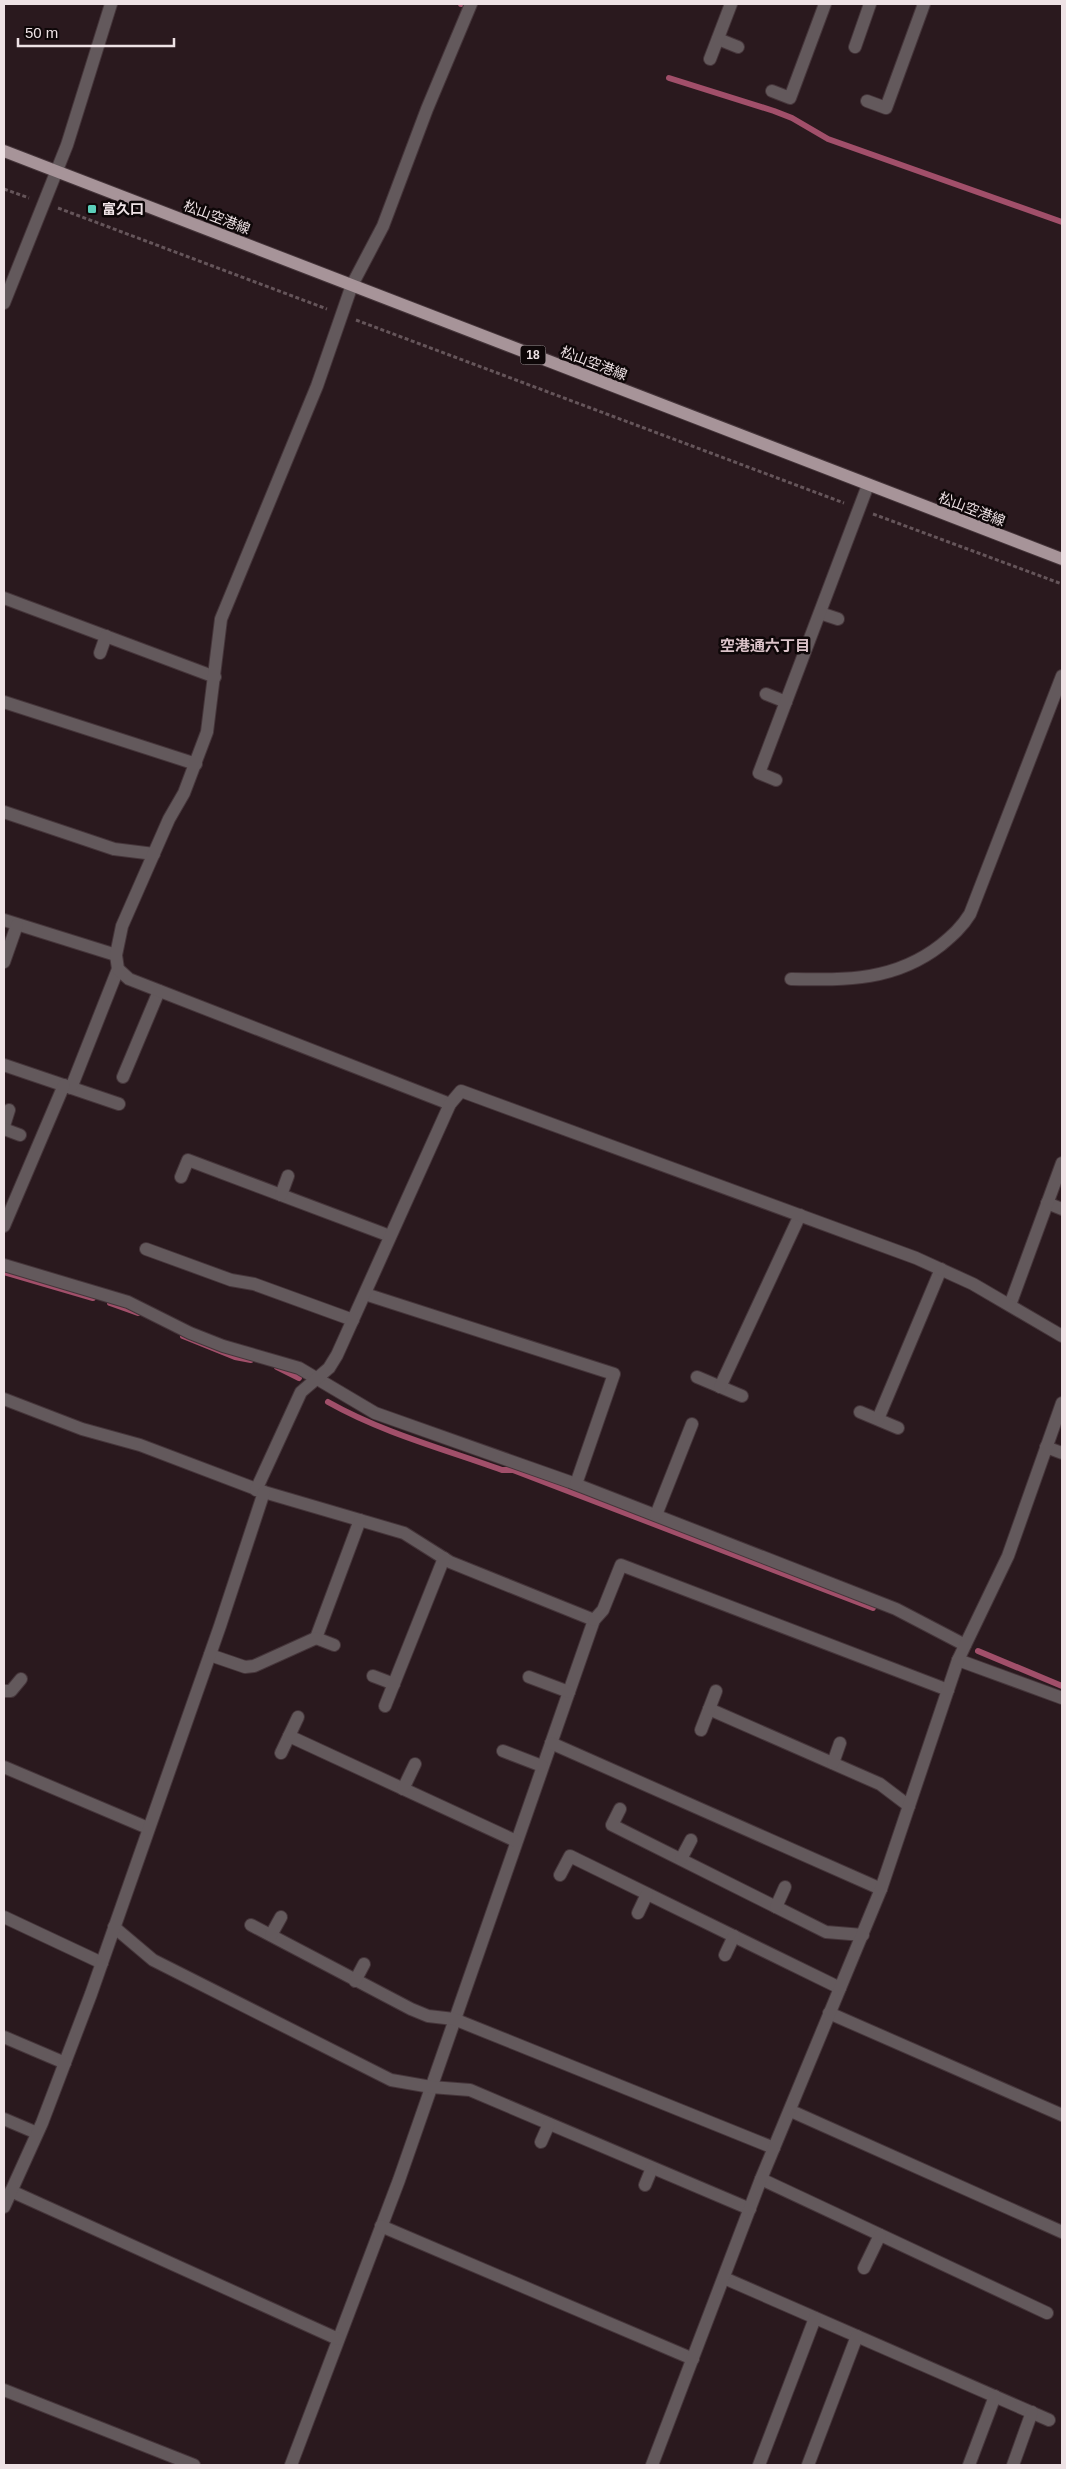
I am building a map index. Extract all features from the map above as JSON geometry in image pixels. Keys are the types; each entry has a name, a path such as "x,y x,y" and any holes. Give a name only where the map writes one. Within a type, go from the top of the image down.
{"main road":[{"name":"松山空港線","path":"4,151 1062,559"}],"street":[{"path":"4,303 67,145 111,4"},
{"path":"4,1226 118,969 116,955 122,926 196,764 207,732 221,619 317,386 352,285 382,226 427,108 471,4"},
{"path":"710,59 731,4"},
{"path":"772,91 790,98 825,4"},
{"path":"854,48 870,4"},
{"path":"867,101 886,108 924,4"},
{"path":"718,38 738,47"},
{"path":"776,780 759,773 868,485"},
{"path":"4,598 215,677"},
{"path":"820,613 838,620"},
{"path":"100,653 106,636"},
{"path":"791,979 851,978 877,975 908,967 931,953 963,925 970,914 1062,676"},
{"path":"766,694 786,702"},
{"path":"4,702 196,764"},
{"path":"4,812 114,849 154,854"},
{"path":"4,920 116,955"},
{"path":"4,962 17,925"},
{"path":"118,969 129,979 450,1104"},
{"path":"123,1077 159,991"},
{"path":"4,1065 119,1104"},
{"path":"4,2207 37,2133 102,1963 210,1655 260,1491 301,1392 333,1361 450,1104 460,1091 916,1258 973,1284 1062,1336"},
{"path":"4,1126 9,1110"},
{"path":"4,1130 20,1135"},
{"path":"181,1177 188,1160 390,1236"},
{"path":"1010,1305 1062,1163"},
{"path":"281,1195 288,1176"},
{"path":"1047,1203 1062,1209"},
{"path":"720,1387 800,1215"},
{"path":"146,1249 231,1280 254,1284 353,1320"},
{"path":"4,1266 128,1302 206,1339 275,1360 317,1378 335,1391 375,1413 576,1484 896,1609 965,1645"},
{"path":"878,1419 942,1269"},
{"path":"365,1294 614,1374 576,1484"},
{"path":"697,1377 742,1396"},
{"path":"4,1400 82,1429 140,1445 260,1491 404,1532 444,1558 594,1620"},
{"path":"652,2465 761,2179 791,2111 829,2013 881,1889 958,1660 1008,1556 1062,1403"},
{"path":"860,1412 898,1428"},
{"path":"656,1515 692,1424"},
{"path":"1046,1447 1062,1453"},
{"path":"210,1655 246,1667 254,1666 316,1638 360,1520"},
{"path":"385,1706 444,1558"},
{"path":"291,2465 431,2087 594,1620 603,1610 621,1565 948,1690"},
{"path":"316,1638 334,1645"},
{"path":"958,1660 1062,1698"},
{"path":"373,1676 394,1684"},
{"path":"529,1677 568,1692"},
{"path":"4,1691 11,1691 21,1678"},
{"path":"701,1730 716,1691"},
{"path":"709,1709 880,1784 909,1806"},
{"path":"281,1753 298,1717"},
{"path":"289,1736 516,1842"},
{"path":"551,1742 881,1889"},
{"path":"833,1763 840,1743"},
{"path":"503,1751 542,1766"},
{"path":"403,1789 415,1764"},
{"path":"4,1767 148,1828"},
{"path":"620,1809 612,1825 826,1932 863,1935"},
{"path":"681,1860 691,1840"},
{"path":"560,1875 570,1856 840,1988"},
{"path":"776,1907 785,1887"},
{"path":"638,1913 648,1894"},
{"path":"4,1917 102,1963"},
{"path":"271,1935 281,1917"},
{"path":"251,1925 356,1981 428,2016 454,2020 774,2148"},
{"path":"114,1927 153,1960 391,2080 431,2087 470,2090 750,2209"},
{"path":"725,1955 734,1936"},
{"path":"356,1981 364,1964"},
{"path":"829,2013 1062,2115"},
{"path":"4,2037 65,2063"},
{"path":"791,2111 1062,2232"},
{"path":"4,2120 37,2133"},
{"path":"541,2142 549,2124"},
{"path":"645,2185 652,2168"},
{"path":"761,2179 1047,2313"},
{"path":"11,2191 338,2339"},
{"path":"381,2226 693,2359"},
{"path":"864,2268 880,2235"},
{"path":"724,2278 1049,2420"},
{"path":"759,2465 815,2318"},
{"path":"808,2465 857,2336"},
{"path":"4,2390 194,2465"},
{"path":"969,2465 995,2396"},
{"path":"1013,2465 1032,2412"}],"path":[{"path":"4,189 1062,584"}],"waterway":[{"path":"669,78 774,111 792,118 828,139 1062,222"},
{"path":"4,1272 93,1298"},
{"path":"110,1303 138,1313"},
{"path":"183,1336 235,1357 251,1360"},
{"path":"277,1367 299,1378"},
{"path":"328,1402 392,1432 502,1470 513,1470 873,1608"},
{"path":"978,1651 1062,1686"}],"place":[{"name":"富久口","path":"92,209"}],"district":[{"name":"空港通六丁目","path":"765,646"}]}
